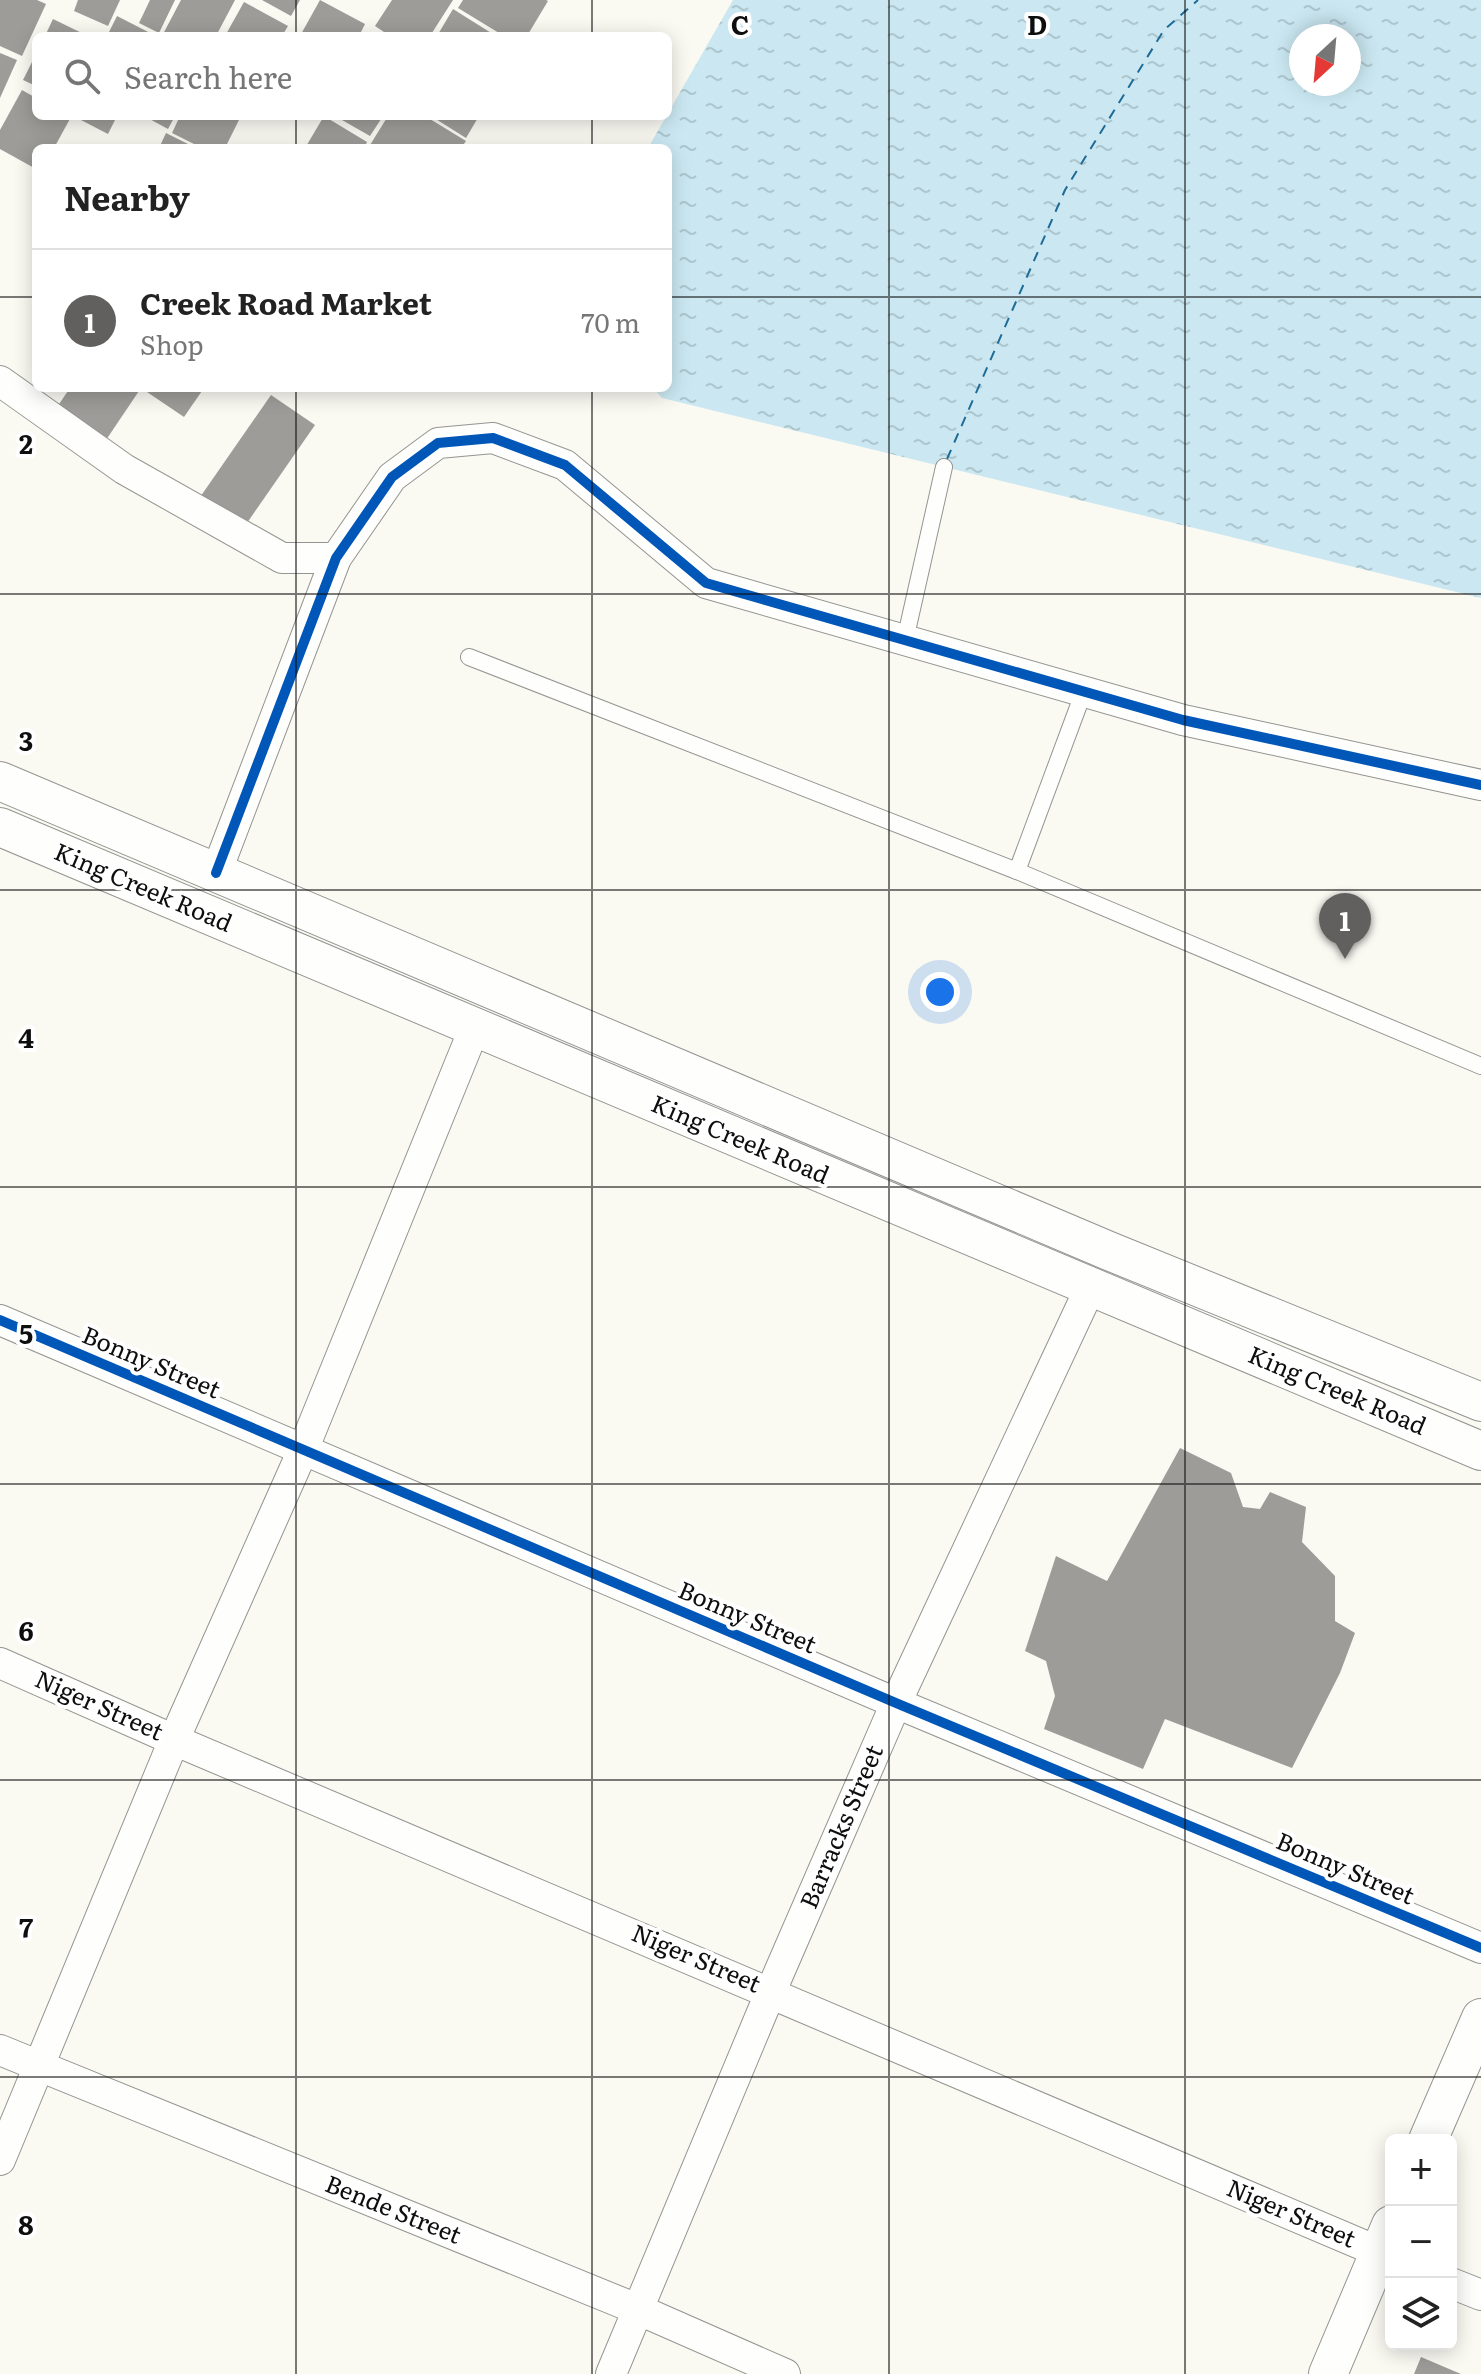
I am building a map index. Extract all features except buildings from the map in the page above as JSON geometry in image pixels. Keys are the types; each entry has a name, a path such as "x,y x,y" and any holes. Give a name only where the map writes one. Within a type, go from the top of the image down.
{"street":[{"path":"0,381 124,469 282,558 336,558"},
{"path":"216,873 336,558 392,477 438,443 493,438 565,465 706,583 1183,720 1481,785"},
{"name":"King Creek Road","path":"0,781 1109,1251 1481,1402"},
{"name":"King Creek Road","path":"0,827 1481,1451"},
{"path":"0,2160 174,1740 303,1450 474,1029"},
{"name":"Barracks Street","path":"611,2374 771,1991 896,1703 1090,1288"},
{"name":"Bonny Street","path":"0,1320 896,1703 1481,1948"},
{"name":"Niger Street","path":"0,1663 174,1740 771,1991 1385,2244"},
{"path":"1431,2134 1481,2018"},
{"name":"Bende Street","path":"0,2050 637,2309 785,2374"},
{"path":"1328,2374 1385,2249"},
{"path":"1457,2285 1481,2295"}],"lane":[{"path":"905,640 944,467"},
{"path":"469,657 1017,871 1481,1066"},
{"path":"1017,871 1084,691"}],"water":[{"path":"733,0 1481,0 1481,598 662,398 657,392 672,392 672,144 650,144 664,120 672,120 672,106"}],"ferry route":[{"path":"947,459 1065,190 1164,30 1198,0"}],"cycle path":[{"path":"216,873 336,558 392,477 438,443 493,438 565,465 706,583 1183,720 1481,785"},
{"path":"0,1320 896,1703 1481,1948"}],"place":[{"name":"Creek Road Market","path":"1345,959"}]}
